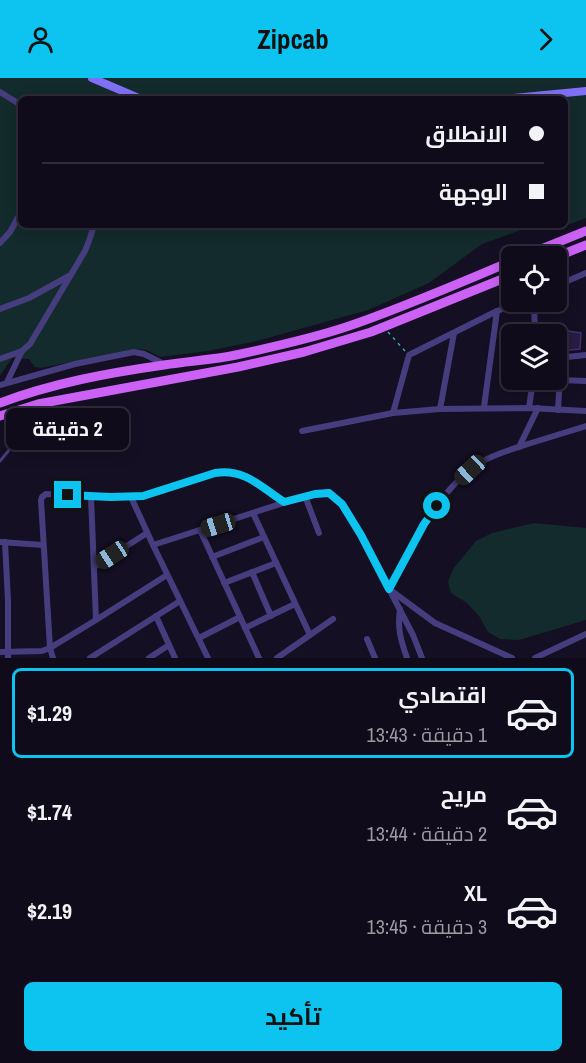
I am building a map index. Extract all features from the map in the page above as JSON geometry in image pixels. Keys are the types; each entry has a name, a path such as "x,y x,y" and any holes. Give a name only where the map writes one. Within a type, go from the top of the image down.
{"main road":[{"path":"549,246 586,231"},
{"path":"567,253 586,245"},
{"path":"0,403 67,382 165,364 233,356 347,327 501,266"},
{"path":"0,416 38,404 238,367 316,349 371,332 501,282"},
{"path":"280,345 284,357"}],"street":[{"path":"92,78 134,96"},
{"path":"534,96 586,91"},
{"path":"0,92 18,103"},
{"path":"0,243 10,232 18,217"},
{"path":"0,359 22,351 30,344 85,251 93,228"},
{"path":"567,281 586,273"},
{"path":"0,309 29,298 69,276"},
{"path":"393,413 409,355 501,309"},
{"path":"484,407 497,311"},
{"path":"440,409 454,333"},
{"path":"7,382 22,351"},
{"path":"0,385 75,364 134,352 165,364"},
{"path":"567,357 586,355"},
{"path":"567,380 586,381"},
{"path":"529,408 532,390"},
{"path":"558,410 559,390"},
{"path":"302,431 393,413 440,409 484,407 586,411"},
{"path":"519,447 538,408"},
{"path":"389,589 424,524 447,494 480,463 519,447 586,426"},
{"path":"53,658 50,648 40,500 46,494 91,497 143,496 215,473 232,472 248,478 284,502"},
{"path":"153,545 284,502 329,493 342,504 361,535 423,658"},
{"path":"305,496 319,533"},
{"path":"91,497 96,620"},
{"path":"131,497 208,658"},
{"path":"253,513 310,635"},
{"path":"200,530 259,658"},
{"path":"94,567 147,533"},
{"path":"212,556 264,537"},
{"path":"8,655 8,601 2,542 43,546"},
{"path":"224,583 276,563"},
{"path":"252,572 271,616"},
{"path":"0,652 8,655 50,648 167,574"},
{"path":"389,589 435,623 512,658"},
{"path":"0,603 8,601"},
{"path":"90,658 180,601"},
{"path":"245,628 295,604"},
{"path":"400,609 398,632 407,658"},
{"path":"156,616 175,658"},
{"path":"199,638 240,617"},
{"path":"277,658 333,619"},
{"path":"534,658 586,634"},
{"path":"367,639 375,658"},
{"path":"149,658 169,645"}],"lane":[{"path":"0,461 22,433 40,419 38,404"}],"path":[{"path":"384,327 409,355"}],"green space":[{"path":"0,78 586,78 586,218 568,225 568,96 18,96 18,228 529,228 482,244 429,283 368,310 257,341 208,351 161,357 146,350 135,349 41,368 35,367 29,359 12,358 0,376"},
{"path":"534,523 586,528 586,620 519,640 500,639 488,632 479,616 467,603 451,593 448,582 453,569 476,541 492,533"}],"building":[{"path":"567,331 581,333 580,349 567,350"}],"route":[{"path":"68,495 143,496 224,472 241,474 284,502 329,493 342,504 389,589 424,524 437,506"}]}
